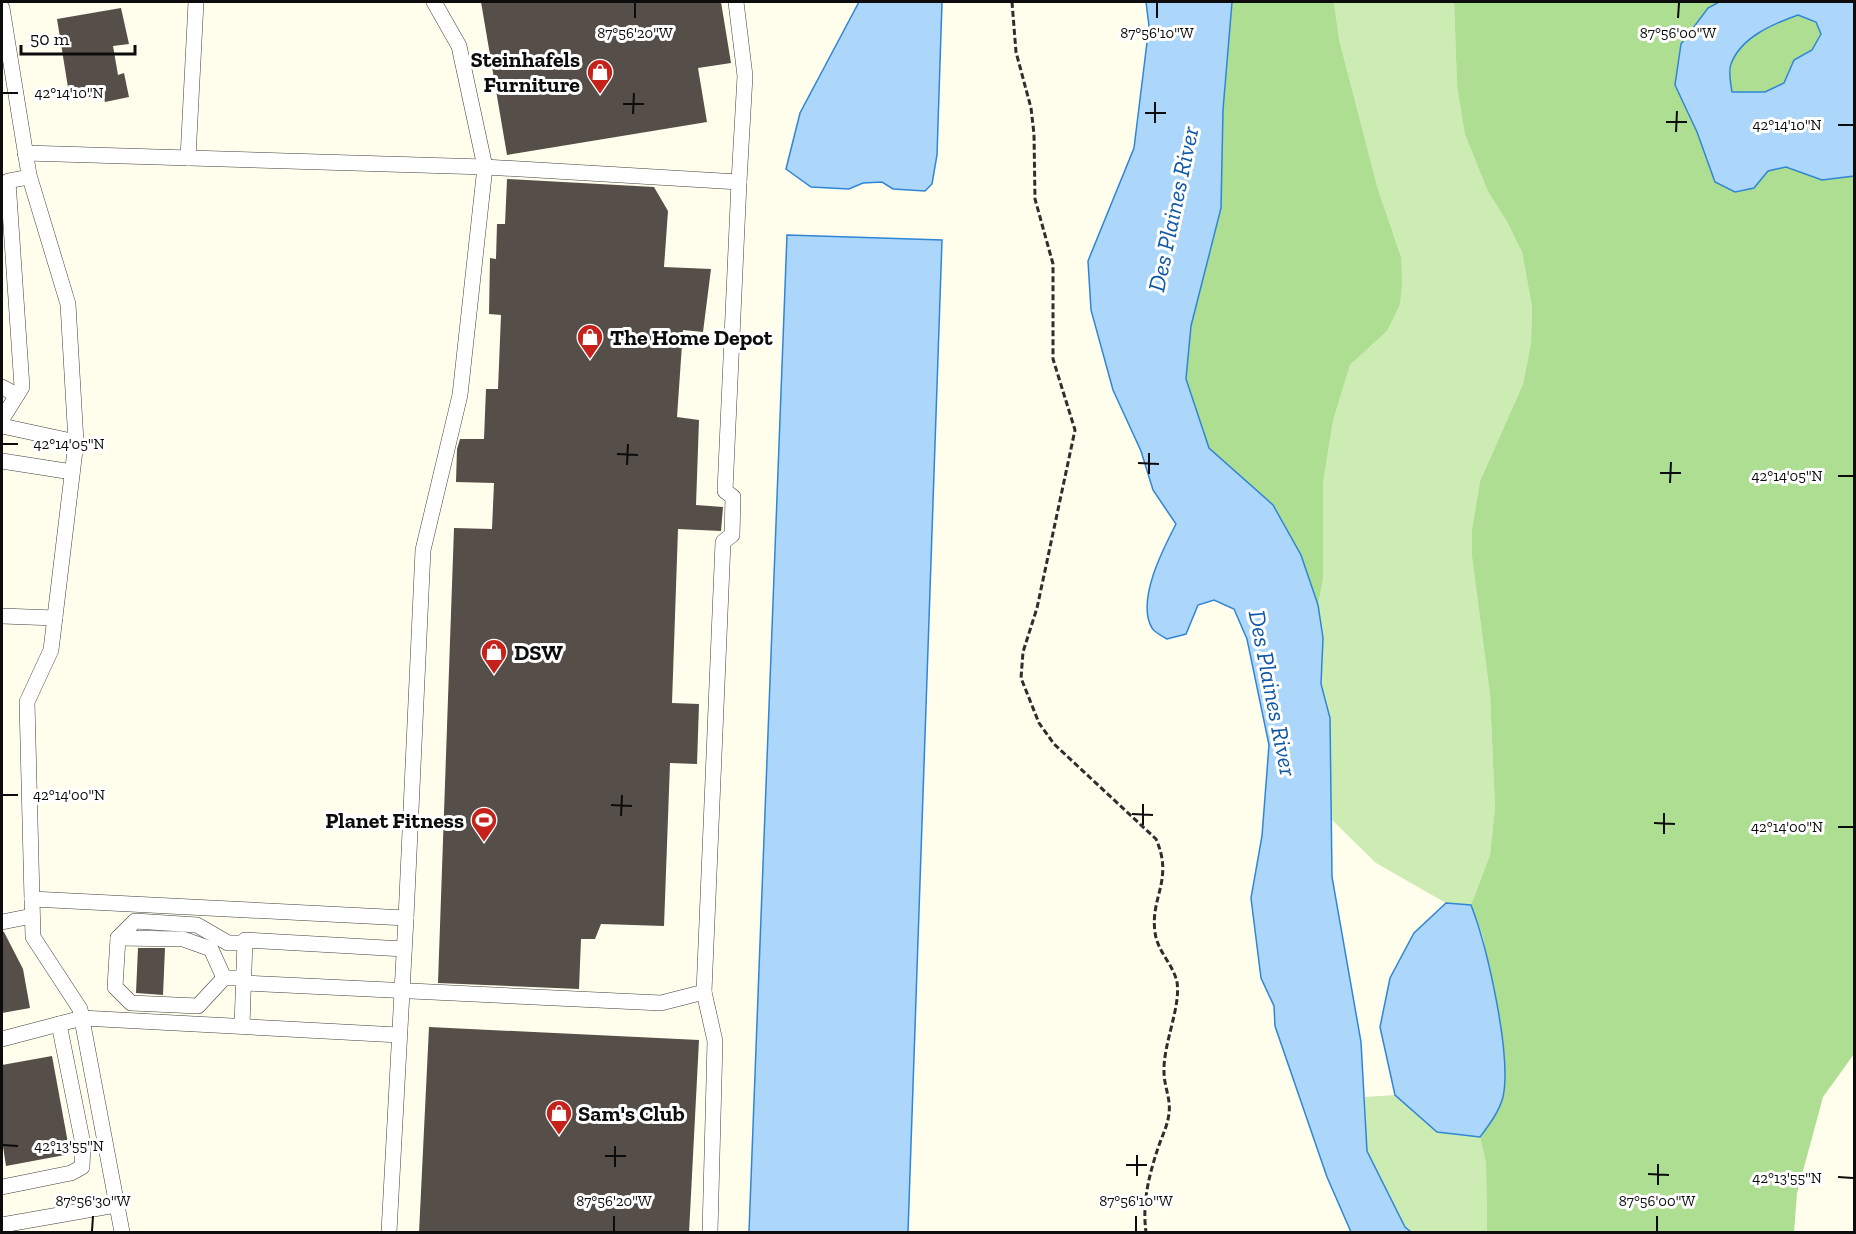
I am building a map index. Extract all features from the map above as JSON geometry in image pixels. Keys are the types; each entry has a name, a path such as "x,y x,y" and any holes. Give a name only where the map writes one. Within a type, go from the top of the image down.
{"lane":[{"path":"188,158 196,2"},
{"path":"389,1233 423,550 460,394 485,167 459,46 434,2"},
{"path":"710,1233 716,1041 704,992 723,542 732,535 733,497 725,491 745,76 736,2"},
{"path":"2,8 29,177 68,304 76,442 51,650 27,702 33,937 80,1009 122,1233"},
{"path":"25,153 485,167 739,182"},
{"path":"2,419 22,387 5,181 29,177"},
{"path":"2,387 17,395"},
{"path":"2,426 76,442"},
{"path":"2,462 72,472"},
{"path":"2,616 55,618"},
{"path":"32,899 406,918"},
{"path":"2,921 32,916"},
{"path":"224,978 198,1006 131,1002 115,987 118,938 135,921 197,925 228,943 245,943 245,940 404,949"},
{"path":"118,938 183,939 211,949 224,978"},
{"path":"242,1026 245,943"},
{"path":"224,978 402,992 661,1003 704,992"},
{"path":"2,1039 82,1018 399,1035"},
{"path":"2,1187 74,1171 82,1167 83,1144 59,1024"},
{"path":"2,1225 116,1205"}],"path":[{"path":"1012,2 1016,52 1031,108 1034,134 1035,199 1053,264 1053,359 1075,430 1037,608 1023,652 1021,678 1039,723 1054,744 1156,839 1163,861 1164,876 1155,932 1158,945 1174,974 1178,995 1169,1030 1164,1073 1169,1112 1149,1176 1146,1233"}],"green space":[{"path":"1232,2 1334,2 1339,39 1377,186 1401,257 1400,304 1387,331 1350,365 1333,421 1323,483 1323,580 1318,605 1301,555 1273,505 1209,448 1186,379 1191,326 1221,208 1223,110"},
{"path":"1334,2 1454,2 1457,85 1522,252 1532,307 1531,343 1523,384 1480,481 1472,529 1472,557 1490,695 1495,808 1490,855 1471,905 1446,903 1376,863 1330,818 1330,718 1321,684 1323,638 1318,605 1323,580 1323,483 1333,421 1350,365 1387,331 1401,257 1377,186 1339,39"},
{"path":"1454,2 1719,2 1708,8 1675,85 1697,132 1715,182 1735,192 1754,188 1768,171 1787,167 1822,180 1854,176 1854,1054 1823,1097 1797,1193 1794,1232 1487,1232 1486,1163 1480,1137 1491,1123 1505,1058 1483,937 1471,905 1490,855 1495,808 1490,695 1472,557 1472,529 1480,481 1523,384 1531,343 1532,307 1522,252 1508,223 1488,191 1465,134 1457,85"},
{"path":"1798,15 1816,22 1821,34 1812,50 1794,60 1784,83 1765,92 1732,93 1730,67 1742,46 1768,27"},
{"path":"1395,1095 1437,1132 1480,1137 1486,1163 1487,1232 1411,1232 1405,1227 1367,1151 1365,1097"}],"water":[{"path":"859,2 942,2 937,155 932,184 925,191 893,189 882,182 863,183 849,189 811,187 786,169 800,113"},
{"name":"Des Plaines River","path":"1146,2 1232,2 1223,110 1221,208 1191,326 1186,379 1209,448 1273,505 1301,555 1318,605 1323,638 1321,684 1330,718 1332,877 1361,1042 1367,1151 1405,1227 1411,1232 1351,1232 1327,1177 1275,1026 1274,1006 1261,978 1251,898 1262,836 1269,745 1247,639 1234,609 1214,600 1198,605 1186,634 1167,639 1153,629 1148,617 1147,604 1153,575 1176,524 1153,490 1141,451 1113,390 1091,310 1088,261 1134,148 1149,26"},
{"path":"1719,2 1854,2 1854,176 1822,180 1786,167 1768,171 1754,188 1735,192 1715,182 1697,132 1675,85 1681,44 1708,8","holes":["1798,15 1816,22 1821,34 1812,50 1794,60 1784,83 1765,92 1732,92 1731,64 1742,46 1750,39 1768,27"]},
{"path":"787,235 942,240 908,1232 749,1232"},
{"path":"1446,903 1471,905 1491,973 1501,1029 1505,1078 1503,1097 1496,1113 1480,1137 1437,1132 1395,1095 1380,1027 1390,978 1414,933"}],"building":[{"name":"Steinhafels Furniture","path":"481,2 721,2 731,63 698,68 707,122 507,155"},
{"path":"121,8 129,44 113,46 118,75 124,73 129,97 105,102 103,95 70,100 57,19"},
{"path":"507,179 654,187 668,211 664,267 711,269 703,332 683,330 677,417 699,420 696,505 723,507 721,531 678,529 672,703 699,704 697,764 670,763 664,926 601,924 595,939 581,939 579,989 438,983 454,528 492,529 494,483 456,482 457,449 460,439 484,439 486,389 498,389 501,315 489,314 490,258 496,259 497,224 505,224"},
{"path":"2,931 23,969 30,1008 2,1013"},
{"path":"138,948 165,948 163,995 136,993"},
{"name":"Sam's Club","path":"429,1027 699,1040 689,1233 419,1233"},
{"path":"52,1056 70,1154 6,1166 2,1140 2,1065"}],"place":[{"name":"Steinhafels Furniture","path":"600,95"},
{"name":"The Home Depot","path":"590,360"},
{"name":"DSW","path":"494,675"},
{"name":"Planet Fitness","path":"484,843"},
{"name":"Sam's Club","path":"559,1136"}]}
